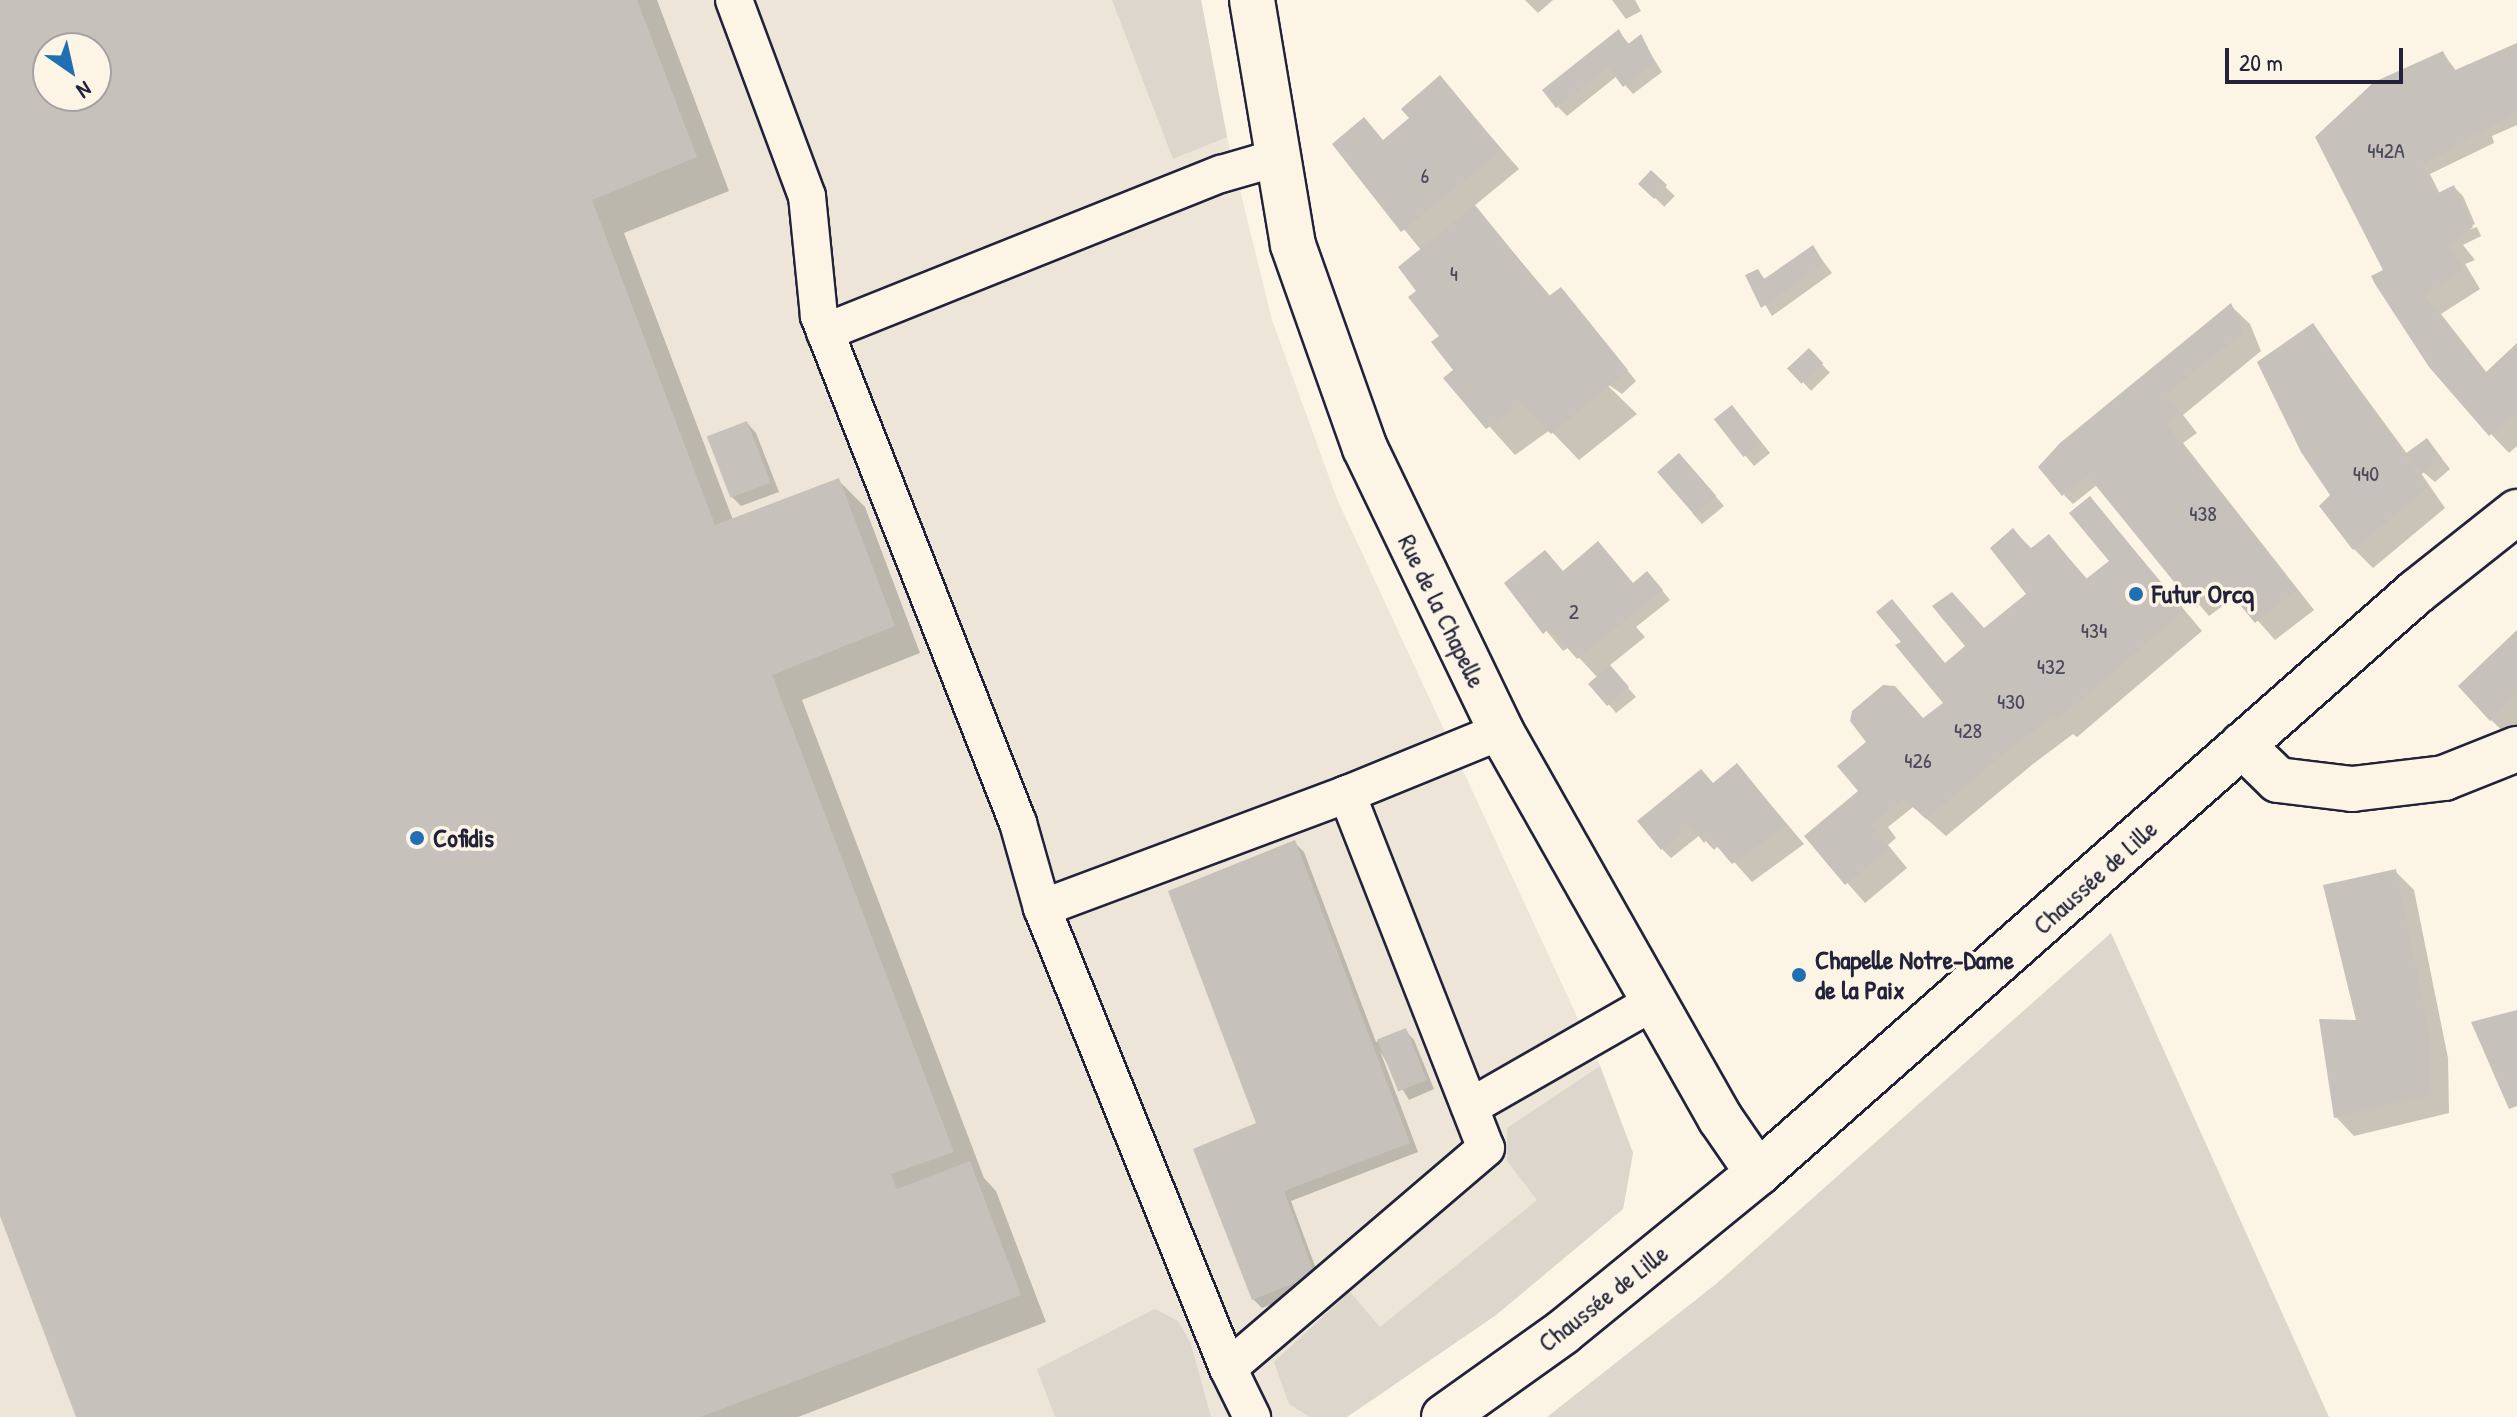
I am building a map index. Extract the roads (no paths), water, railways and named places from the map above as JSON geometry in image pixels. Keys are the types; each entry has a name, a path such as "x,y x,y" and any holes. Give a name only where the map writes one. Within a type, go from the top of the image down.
{"street":[{"name":"Rue de la Chapelle","path":"1252,0 1276,158 1293,245 1359,435 1501,731 1720,1118 1758,1173"},
{"name":"Chaussée de Lille","path":"1444,1417 1563,1332 1758,1173 2416,592 2517,512"},
{"path":"2242,745 2278,780 2352,789 2444,778 2517,749"}],"lane":[{"path":"734,0 807,196 819,316 1018,823 1042,908 1228,1368 1252,1417"},
{"path":"825,332 1221,174 1276,158"},
{"path":"1042,908 1347,794 1501,731"},
{"path":"1228,1368 1486,1148 1347,794"},
{"path":"1470,1107 1655,1001"}],"place":[{"name":"Futur Orcq","path":"2136,594"},
{"name":"Cofidis","path":"417,838"},
{"name":"Chapelle Notre-Dame de la Paix","path":"1799,975"}]}
